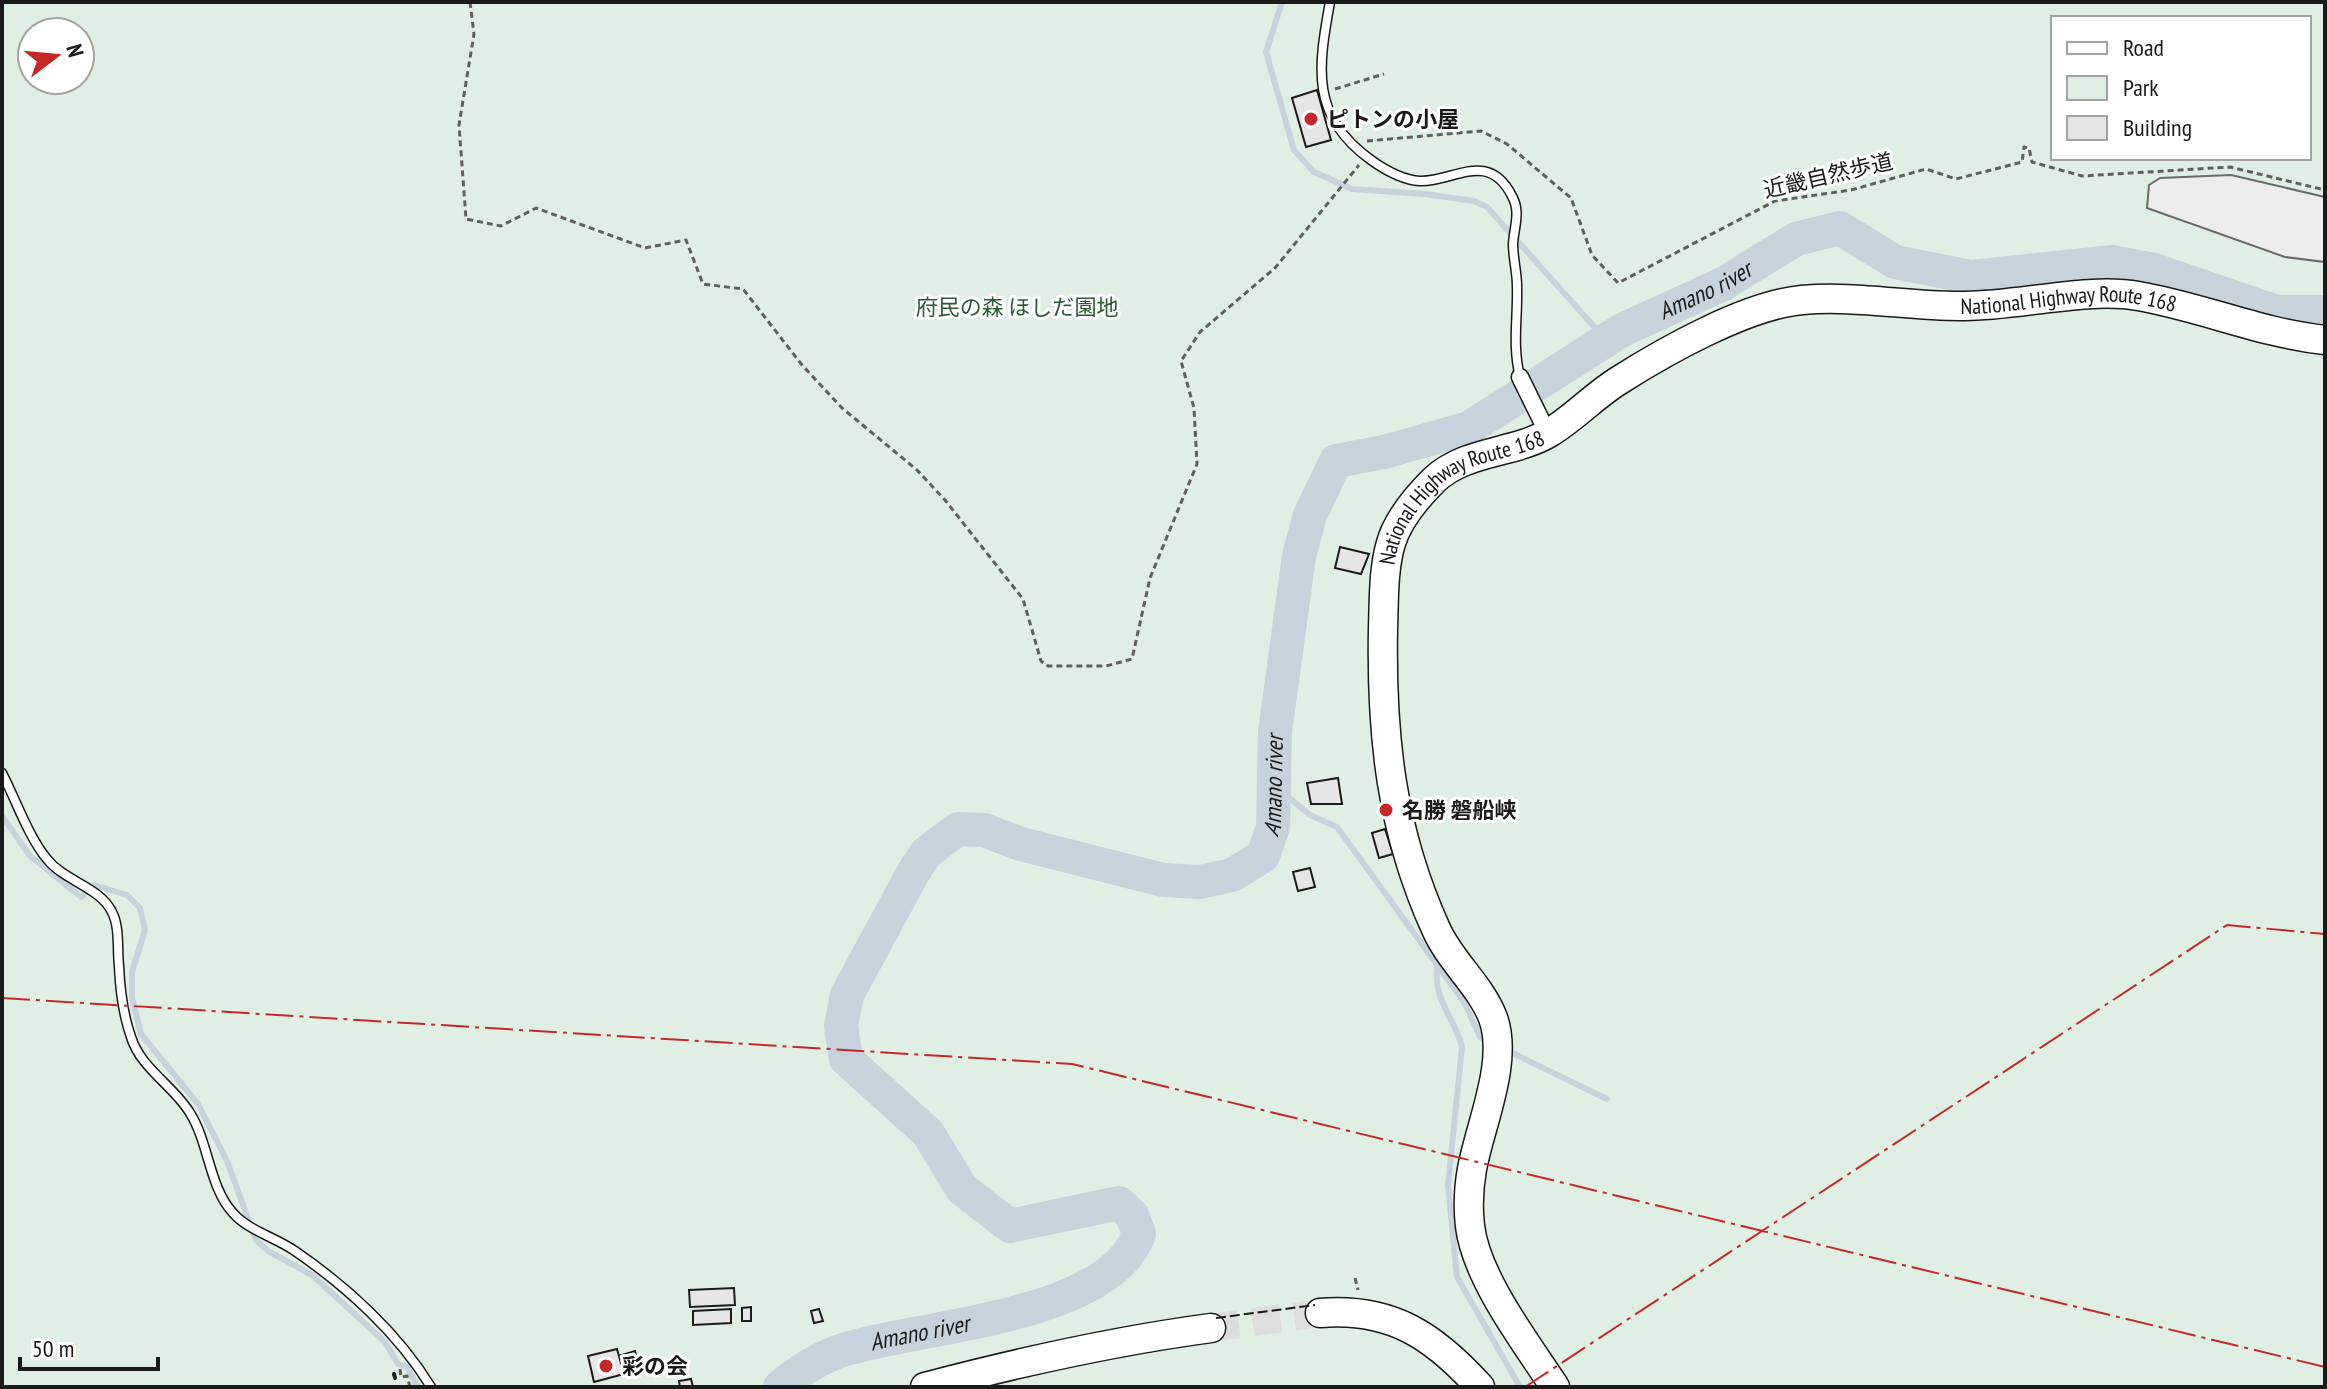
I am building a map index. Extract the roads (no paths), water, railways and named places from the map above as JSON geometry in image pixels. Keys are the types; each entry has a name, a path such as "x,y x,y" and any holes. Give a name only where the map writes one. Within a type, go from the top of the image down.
{"highway":[{"name":"National Highway Route 168","path":"1555,1387 1485,1271 1470,1229 1471,1171 1488,1108 1498,1042 1492,1016 1439,936 1399,832 1387,760 1384,593 1391,542 1408,509 1437,476 1459,464 1544,426 1618,381 1733,319 1798,300 1965,307 2094,295 2135,295 2258,330 2325,340"},
{"path":"1320,1313 1353,1310 1384,1316 1452,1356 1480,1387"},
{"path":"925,1387 1061,1353 1211,1328"}],"street":[{"path":"1520,377 1544,426"}],"lane":[{"path":"1330,2 1319,74 1330,115 1350,142 1384,169 1416,181 1469,168 1483,171 1512,194 1517,219 1513,241 1517,286 1514,351 1520,377"},
{"path":"2,773 47,859 65,876 103,899 114,916 123,1009 131,1040 142,1059 189,1110 201,1131 222,1199 233,1214 252,1228 282,1242 330,1275 408,1353 431,1387"}],"waterway":[{"path":"1282,2 1266,52 1294,150 1314,172 1352,189 1425,194 1474,201 1487,207 1606,340"},
{"name":"Amano river","path":"780,1387 807,1367 837,1352 1006,1315 1050,1302 1090,1285 1120,1263 1139,1234 1132,1215 1119,1203 1010,1226 962,1189 928,1133 846,1059 841,1026 847,995 926,853 958,829 984,830 1021,844 1163,880 1200,882 1232,875 1263,856 1273,827 1275,732 1299,556 1310,515 1336,461 1384,452 1469,428 1622,330 1723,284 1796,239 1840,228 1895,262 1971,277 2112,262 2154,270 2277,312 2325,312"},
{"path":"1275,786 1310,815 1337,827 1464,1002 1480,1037 1489,1042"},
{"path":"2,816 30,856 81,897 94,885 127,895 140,908 145,930 132,972 132,998 141,1034 198,1104 227,1161 256,1240 268,1251 312,1275 385,1342 398,1364 407,1367 418,1387"},
{"path":"1437,969 1441,1000 1462,1047 1448,1185 1457,1277 1520,1387"},
{"path":"1506,1050 1607,1099"}],"tunnel":[{"path":"1211,1328 1320,1313"}],"place":[{"name":"ピトンの小屋","path":"1311,119"},
{"name":"名勝 磐船峡","path":"1386,810"},
{"name":"彩の会","path":"606,1366"}],"park label":[{"name":"府民の森 ほしだ園地","path":"1017,307"}]}
